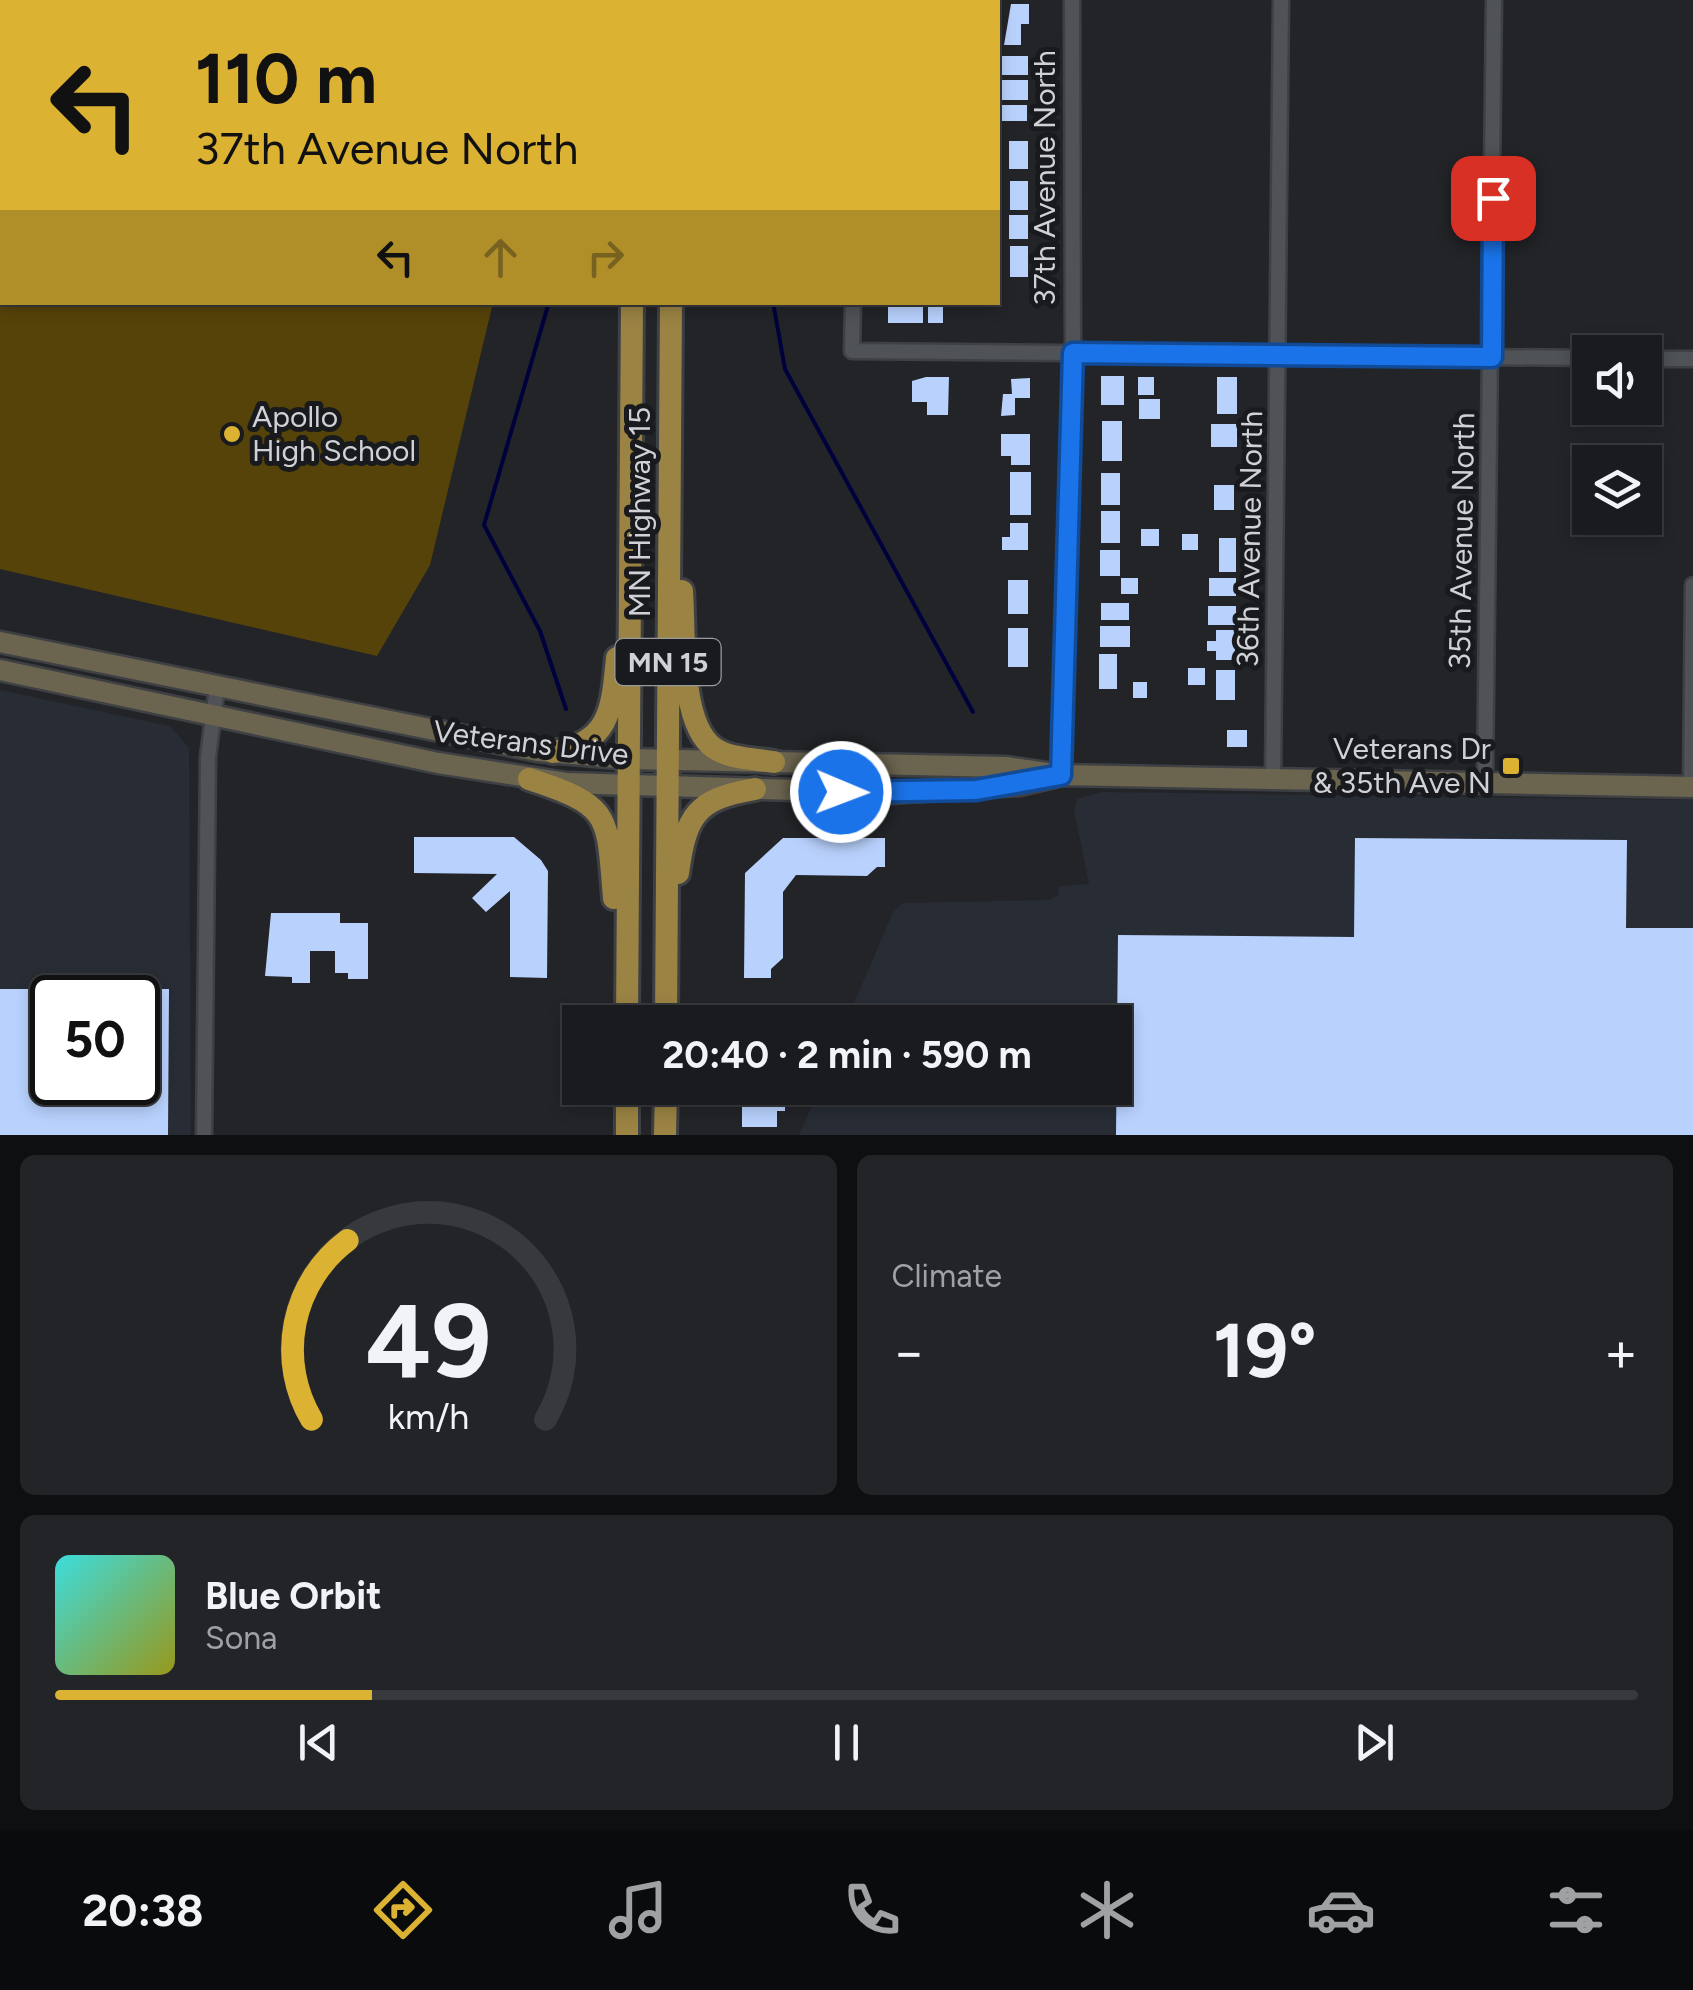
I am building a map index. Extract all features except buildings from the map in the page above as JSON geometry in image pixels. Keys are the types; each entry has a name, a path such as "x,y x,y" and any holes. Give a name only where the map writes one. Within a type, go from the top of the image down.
{"highway":[{"name":"MN Highway 15","path":"626,1005 632,305"},
{"name":"MN Highway 15","path":"666,1005 671,305"},
{"path":"670,456 696,724 718,751 774,762"},
{"path":"553,752 588,742 600,731 610,710 630,495"},
{"path":"529,778 580,796 604,822 624,1005"},
{"path":"666,961 682,848 690,821 716,798 755,790"},
{"path":"626,1135 627,1105"},
{"path":"666,1105 666,1135"}],"main road":[{"name":"Veterans Drive","path":"0,642 553,752 628,759 1006,767 1061,775 1692,787"},
{"name":"Veterans Drive","path":"0,670 529,778 628,786 933,792 1018,786 1061,775"}],"street":[{"name":"37th Avenue North","path":"1061,775 1073,353 1072,0"},
{"name":"36th Avenue North","path":"1273,778 1281,0"},
{"name":"35th Avenue North","path":"1485,783 1494,0"},
{"path":"852,305 852,351 1572,358"},
{"path":"1662,359 1693,359"},
{"path":"1692,787 1693,585"},
{"path":"204,1135 212,714 217,688"}],"shaded area":[{"name":"Apollo High School","path":"0,305 493,305 430,565 377,656 0,569"},
{"path":"0,690 170,726 189,748 191,1135 0,1135"},
{"path":"1101,792 1693,800 1693,1135 799,1135 812,1105 1132,1105 1132,1005 853,1005 893,912 903,903 1049,900 1058,895 1059,886 1089,884 1074,810 1077,799"}],"waterway":[{"path":"548,305 484,525 540,631 566,709"},
{"path":"774,305 785,369 973,712"}],"place":[{"name":"Apollo High School","path":"232,434"},
{"name":"Veterans Dr & 35th Ave N","path":"1511,766"}],"route":[{"path":"841,792 976,790 1018,786 1061,775 1073,353 1492,357 1493,198"}]}
